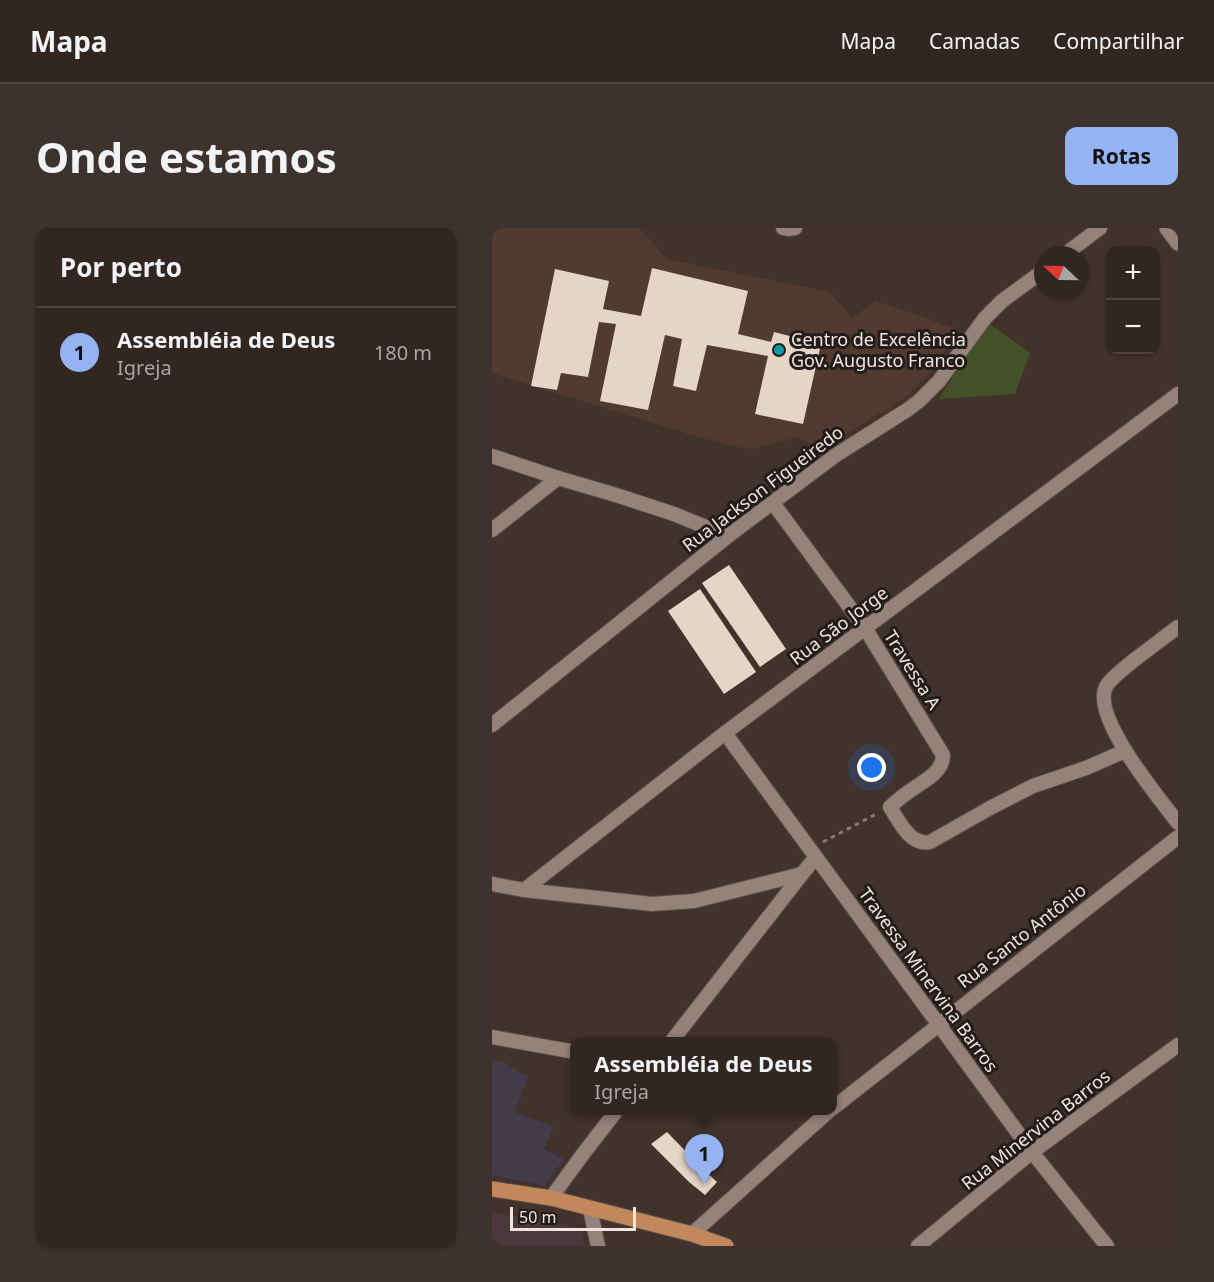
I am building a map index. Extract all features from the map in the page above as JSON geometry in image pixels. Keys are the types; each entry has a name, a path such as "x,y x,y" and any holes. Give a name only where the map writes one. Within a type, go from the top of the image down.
{"main road":[{"path":"492,1189 551,1198 693,1234 726,1246"}],"street":[{"path":"784,228 795,228"},
{"path":"1076,246 1100,228"},
{"path":"1167,228 1178,243"},
{"name":"Rua Jackson Figueiredo","path":"492,725 728,536 836,455 919,401 939,381 985,318 1002,301 1034,278"},
{"name":"Rua São Jorge","path":"524,890 725,734 1178,394"},
{"path":"492,456 645,504 728,536"},
{"path":"492,530 558,478"},
{"name":"Travessa A","path":"773,503 865,628 944,755 943,762 936,772 890,807"},
{"path":"1178,627 1117,674 1107,684 1104,692 1109,718 1125,751 1178,823"},
{"name":"Travessa Minervina Barros","path":"725,734 1032,1152 1107,1246"},
{"path":"890,807 913,838 923,843 930,842 1033,786 1086,768 1125,751"},
{"name":"Rua Santo Antônio","path":"837,1104 1178,837"},
{"path":"675,1037 815,858"},
{"path":"492,884 524,890 652,904 694,901 801,874"},
{"path":"492,1037 570,1051"},
{"name":"Rua Minervina Barros","path":"918,1246 1032,1152 1178,1044"},
{"path":"551,1198 613,1115"},
{"name":"Rua Santo Antônio","path":"693,1234 824,1115"},
{"path":"590,1209 598,1246"}],"path":[{"path":"815,858 824,841 890,807"}],"shaded area":[{"path":"492,228 639,228 667,259 830,292 852,318 876,301 954,328 952,340 931,372 905,398 820,450 798,437 752,449 736,447 492,373"},
{"path":"492,1060 503,1062 528,1076 515,1112 554,1127 544,1149 564,1159 545,1186 492,1175"},
{"path":"492,1212 580,1228 584,1246 492,1246"}],"green space":[{"path":"987,322 1030,353 1015,394 939,399"}],"building":[{"name":"Centro de Excelência Gov. Augusto Franco","path":"652,268 748,291 738,334 771,342 774,332 821,344 803,424 755,414 768,356 707,345 696,391 673,386 682,339 665,335 648,410 600,401 616,324 599,322 588,377 561,373 557,390 531,386 555,269 609,281 603,309 641,316"},
{"path":"729,565 786,649 760,667 702,583"},
{"path":"700,589 756,672 724,694 668,611"},
{"path":"667,1132 717,1182 705,1195 651,1144"}],"place":[{"name":"Centro de Excelência Gov. Augusto Franco","path":"779,350"},
{"name":"Assembléia de Deus","path":"704,1184"}]}
